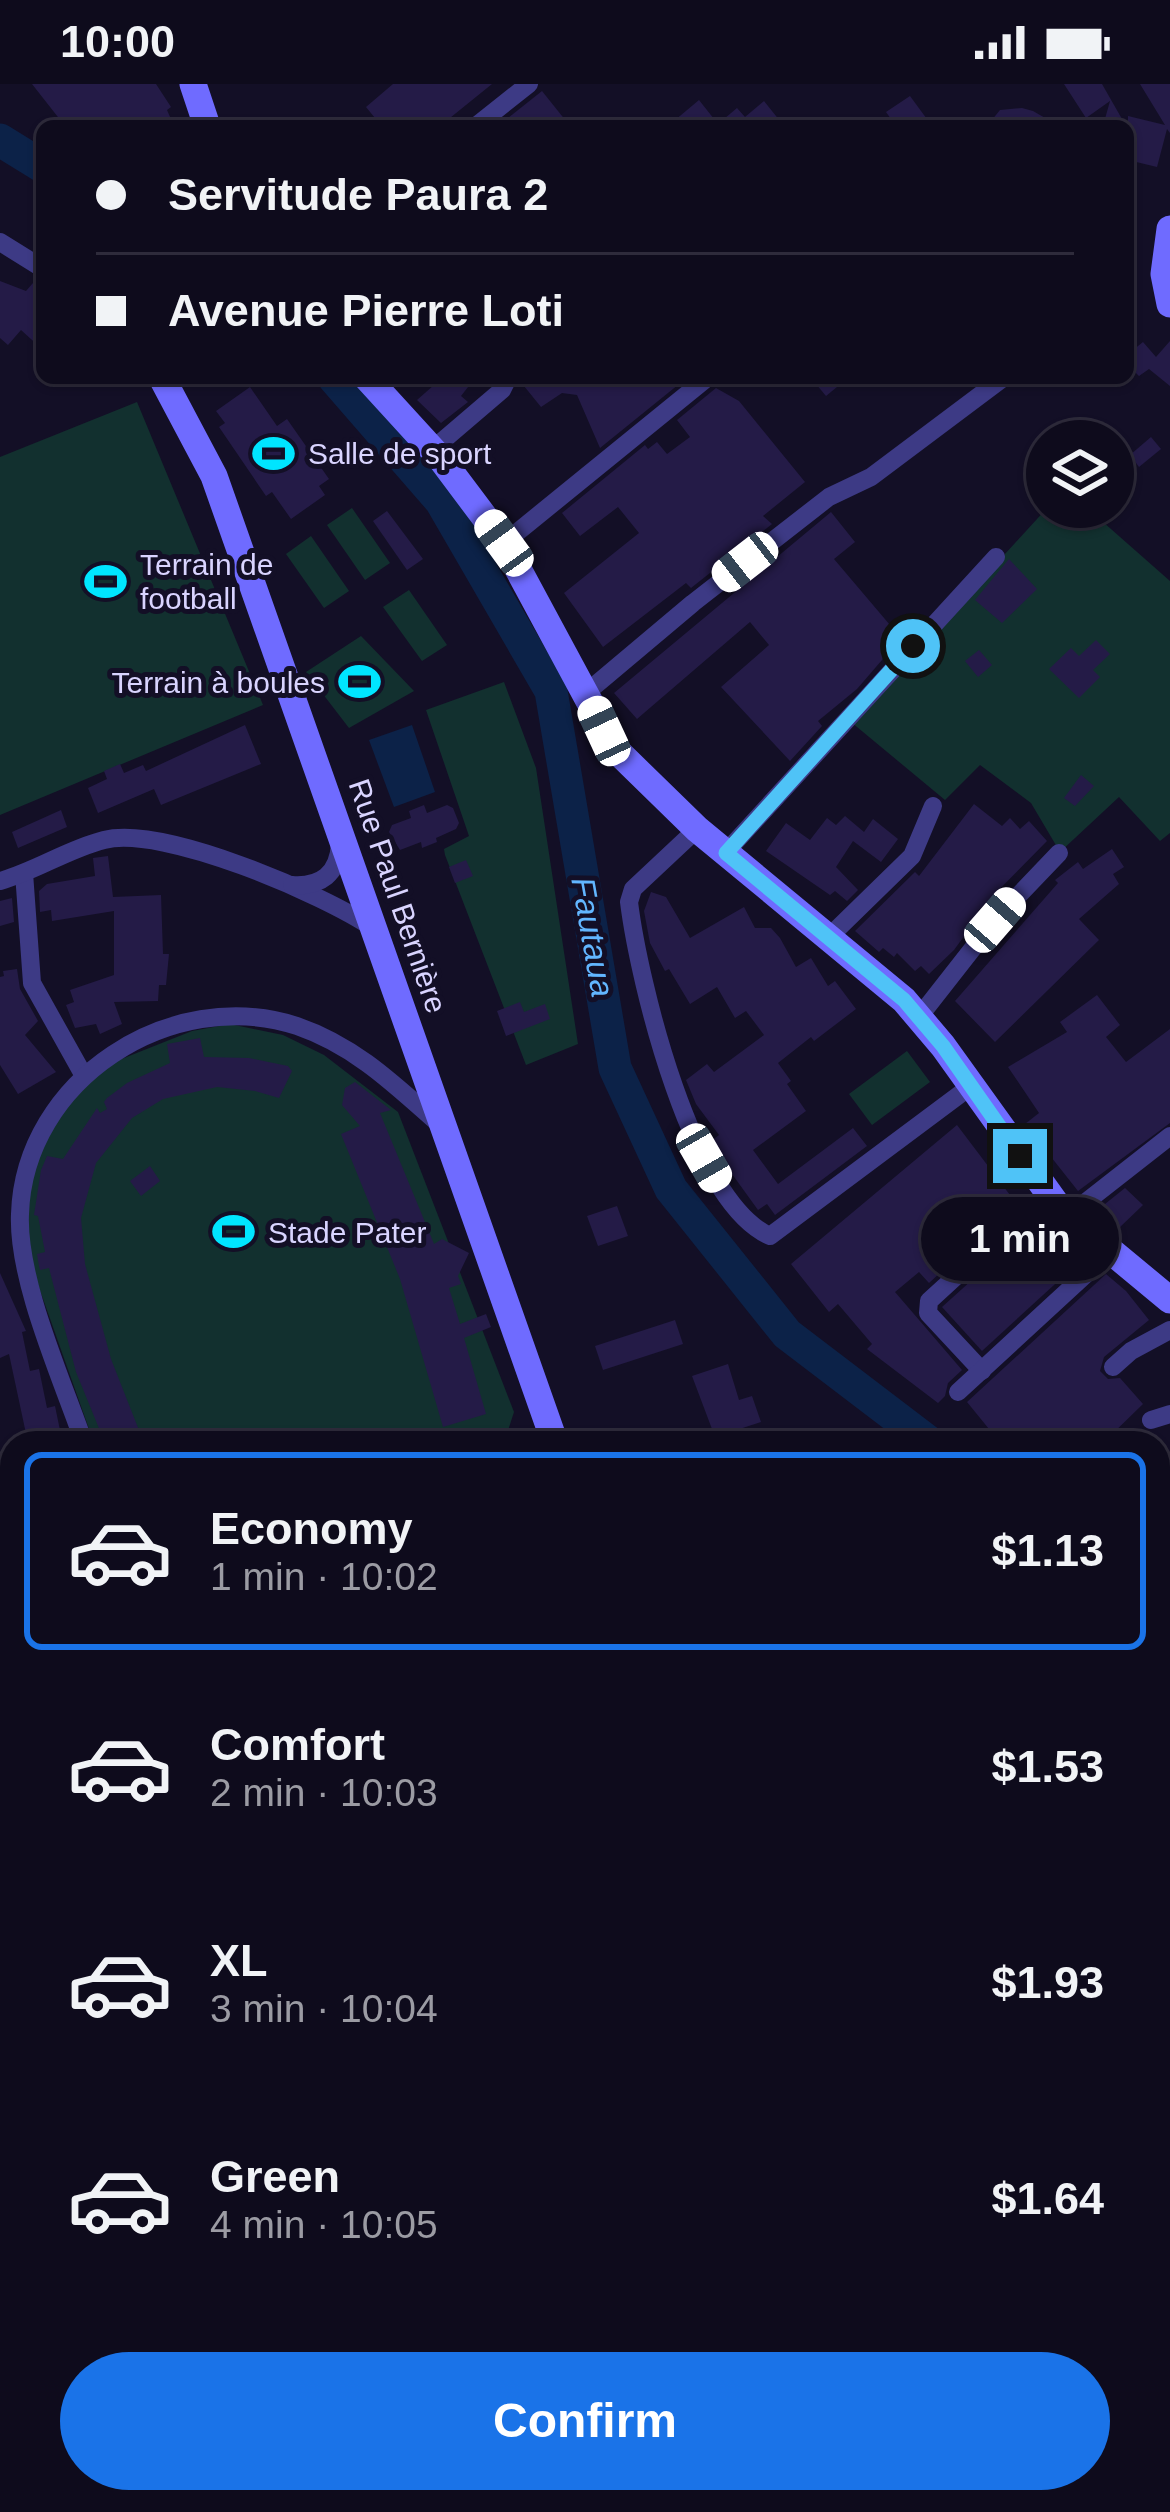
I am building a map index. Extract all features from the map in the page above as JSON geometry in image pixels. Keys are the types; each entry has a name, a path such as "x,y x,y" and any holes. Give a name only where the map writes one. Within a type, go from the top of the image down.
{"main road":[{"path":"193,84 205,120"},
{"path":"1170,229 1164,274 1170,304"},
{"name":"Rue Paul Bernière","path":"165,384 214,476 551,1431"},
{"path":"373,384 433,449 504,543 615,749 697,829 868,968 920,1017 1047,1193 1170,1300"}],"street":[{"path":"484,120 529,84"},
{"path":"0,242 36,264"},
{"path":"433,449 505,384"},
{"path":"504,543 700,384"},
{"path":"586,693 693,602 829,497 871,477 995,384"},
{"path":"726,853 996,557"},
{"path":"829,938 912,856 934,806"},
{"path":"697,829 632,889 629,902 656,1028 676,1094 704,1158 743,1219 770,1236 971,1086"},
{"path":"285,885 311,886 322,881 339,858 341,833"},
{"path":"0,881 107,838 143,838 199,852 285,885 346,910 373,928"},
{"path":"920,1017 980,938 1059,853"},
{"path":"24,873 32,983 84,1076"},
{"path":"80,1431 10,1215 47,1119 84,1076 129,1044 172,1025 217,1018 269,1020 319,1035 358,1054 443,1127"},
{"path":"1068,1216 1170,1136"},
{"path":"982,1371 928,1313 928,1301 1047,1193"},
{"path":"958,1392 1110,1252"},
{"path":"1113,1367 1131,1351 1170,1330"}],"green space":[{"name":"Terrain de football","path":"137,402 263,705 0,815 0,457"},
{"path":"352,508 390,563 365,580 327,525"},
{"path":"1029,528 1110,528 1170,581 1170,833 1160,841 1119,797 1060,852 1031,803 980,765 945,800 851,722"},
{"path":"311,536 349,591 324,608 286,554"},
{"path":"409,590 447,645 422,661 383,607"},
{"name":"Terrain à boules","path":"361,636 414,691 349,728 306,672"},
{"path":"504,682 536,768 578,1044 526,1065 445,855 444,849 469,836 426,710"},
{"name":"Stade Pater","path":"230,1024 283,1035 324,1055 398,1112 514,1412 508,1431 90,1431 25,1248 26,1182 66,1097 109,1064 192,1031"},
{"path":"907,1051 930,1082 872,1125 849,1094"}],"water":[{"path":"412,725 435,792 394,807 369,740"}],"building":[{"path":"32,84 156,84 171,107 167,110 171,120 60,120"},
{"path":"393,84 492,84 447,120 372,120 366,107"},
{"path":"1064,84 1102,84 1123,120 1105,120 1110,101 1086,118"},
{"path":"1140,84 1170,84 1170,133 1167,129 1157,167 1134,161 1134,120 1128,116 1165,125"},
{"path":"542,91 565,120 506,120"},
{"path":"910,96 928,120 892,120 886,112"},
{"path":"699,100 715,120 675,120"},
{"path":"764,101 779,120 723,120 737,108 745,117"},
{"path":"1022,108 1049,120 992,120 1000,110"},
{"path":"0,281 26,291 33,283 36,344 21,330 8,345 0,338"},
{"path":"1170,341 1170,386 1149,369 1139,376 1134,371 1134,349 1143,342 1156,357"},
{"path":"435,384 470,384 461,396 468,402 441,423 417,400"},
{"path":"679,384 600,448 577,395 562,393 541,407 524,386"},
{"path":"816,384 841,384 826,396"},
{"name":"Salle de sport","path":"250,387 277,426 287,419 329,479 319,486 325,495 291,519 272,492 266,496 219,427 225,423 216,411"},
{"path":"716,388 739,401 805,482 763,516 772,524 691,588 686,583 603,647 564,593 639,533 618,507 580,536 562,513 645,445 648,449 657,442 667,454 690,437 677,420"},
{"path":"1151,437 1161,449 1139,467 1134,452"},
{"path":"387,511 423,559 407,570 373,521"},
{"path":"831,512 855,542 834,559 901,638 857,689 818,721 822,726 790,761 721,687 769,645 750,622 637,719 614,693"},
{"path":"1009,559 1037,589 1002,623 975,600"},
{"path":"1096,640 1110,654 1093,670 1100,677 1079,698 1049,669 1071,648 1079,656"},
{"path":"979,650 992,665 978,677 965,661"},
{"path":"245,725 261,764 161,805 154,789 98,813 88,788 107,779 104,771 120,764 124,773 143,765 146,771"},
{"path":"1081,775 1094,786 1075,806 1064,798"},
{"path":"974,804 1002,826 1010,818 1020,829 1029,821 1047,841 978,911 981,913 954,950 929,974 921,966 915,971 897,953 894,957 883,948 879,952 855,931 915,872 919,876"},
{"path":"424,805 427,813 447,805 453,808 459,823 456,829 422,848 421,842 400,850 389,832 392,825 411,818 409,811"},
{"path":"61,810 67,827 18,848 12,832"},
{"path":"845,816 864,832 873,819 898,839 881,862 853,841 836,867 858,890 847,901 835,891 830,895 766,851 786,823 810,840 827,818 836,825"},
{"path":"1112,849 1124,867 1113,874 1119,884 1079,919 1099,940 995,1042 955,1001 1058,883 1055,880 1078,862 1083,869"},
{"path":"108,856 113,897 161,895 163,954 169,954 166,985 159,985 158,1001 114,1002 122,1024 100,1034 96,1024 75,1028 66,1005 74,1002 70,990 114,975 114,911 52,921 51,910 40,912 39,891 47,884 95,876 93,858"},
{"path":"466,860 473,876 455,883 449,867"},
{"path":"651,892 666,897 690,938 744,907 755,928 771,928 780,938 796,967 811,958 828,986 835,981 856,1009 778,1063 806,1111 753,1150 778,1184 853,1128 867,1146 775,1215 767,1204 758,1210 719,1156 711,1141 719,1135 696,1104 686,1080 707,1064 714,1072 764,1035 746,1011 735,1018 717,987 690,1004 650,943 644,911"},
{"path":"12,898 14,922 0,926 0,901"},
{"path":"17,969 20,989 38,1021 25,1035 56,1072 18,1094 0,1065 0,977 3,971"},
{"path":"1097,995 1120,1025 1106,1037 1126,1062 1170,1029 1170,1123 1078,1191 1025,1124 1039,1113 1008,1067 1067,1032 1060,1022"},
{"path":"520,1002 524,1012 545,1004 550,1019 506,1036 497,1011"},
{"path":"200,1038 204,1057 249,1058 288,1066 292,1071 279,1098 217,1087 163,1099 132,1118 96,1163 81,1218 85,1264 111,1359 139,1431 100,1431 76,1372 49,1268 40,1270 39,1266 37,1254 45,1252 34,1215 41,1170 47,1156 63,1159 97,1108 100,1113 107,1109 107,1098 170,1063 167,1044"},
{"path":"355,1082 391,1110 380,1113 434,1244 442,1239 469,1253 458,1276 461,1284 449,1288 460,1324 486,1314 491,1327 464,1338 486,1414 443,1427 400,1279 341,1134 360,1126 342,1105 345,1088"},
{"path":"957,1125 1016,1203 929,1283 919,1272 895,1292 962,1370 948,1383 938,1403 867,1349 872,1344 838,1304 829,1312 791,1264"},
{"path":"150,1166 160,1181 141,1196 130,1181"},
{"path":"1125,1188 1143,1205 1119,1228 1100,1208"},
{"path":"617,1206 628,1236 598,1246 587,1216"},
{"path":"1033,1225 1078,1263 982,1351 942,1307"},
{"path":"0,1273 26,1331 22,1332 30,1371 39,1369 47,1408 55,1406 60,1431 25,1431 9,1354 0,1358"},
{"path":"1106,1274 1149,1320 1104,1357 1100,1371 1108,1379 1120,1378 1143,1404 1115,1431 992,1431 967,1402"},
{"path":"675,1320 683,1344 603,1370 595,1346"},
{"path":"728,1364 739,1400 752,1396 761,1422 733,1431 713,1431 692,1376"}],"waterway":[{"name":"Fautaua","path":"0,140 36,162"},
{"name":"Fautaua","path":"339,384 441,501 551,691 615,1068 671,1189 787,1334 914,1431"}],"place":[{"name":"Salle de sport","path":"274,453"},
{"name":"Terrain de football","path":"106,581"},
{"name":"Terrain à boules","path":"359,682"},
{"name":"Stade Pater","path":"234,1232"}],"route":[{"path":"913,646 726,853 904,1000 943,1046 1020,1156"}]}
